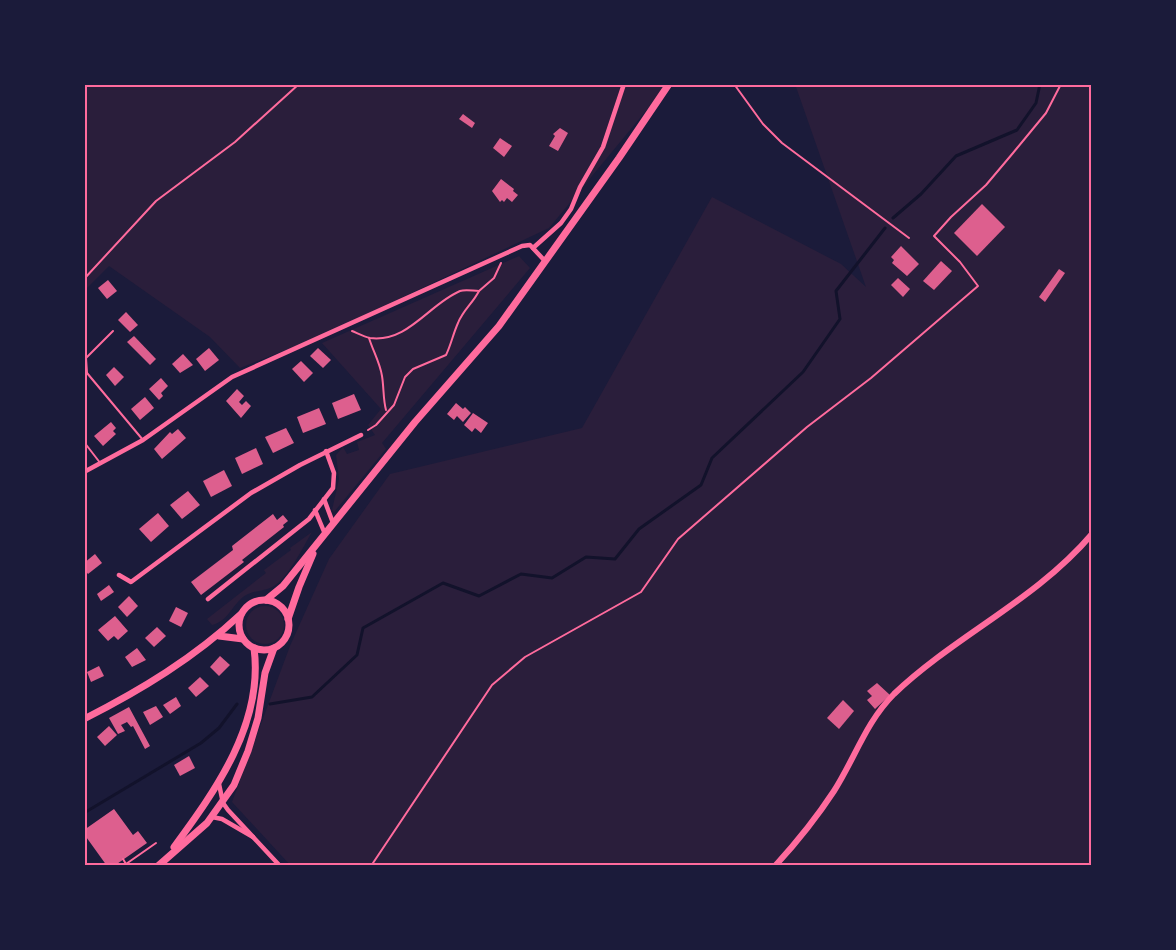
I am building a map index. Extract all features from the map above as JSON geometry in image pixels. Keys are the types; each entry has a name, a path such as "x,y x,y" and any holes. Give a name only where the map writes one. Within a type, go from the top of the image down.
{"main road":[{"path":"84,719 163,676 219,636 242,615 249,605 266,600 283,586 415,422 499,326 544,260 625,150 669,84"},
{"path":"288,619 299,586 318,544"},
{"path":"242,615 240,631 243,639 254,648 261,650 274,648 285,639 289,626 288,619 280,606 266,600"},
{"path":"219,636 243,639"},
{"path":"168,857 219,784 237,747 252,700 257,668 254,648"},
{"path":"158,866 212,817 234,785 248,752 258,718 265,673 274,648"}],"street":[{"path":"533,248 568,215 580,187 603,147 624,84"},
{"path":"574,203 580,212"},
{"path":"84,472 143,440 232,377 522,246 530,245 544,260"},
{"path":"119,576 131,582 251,493 326,450 361,435"},
{"path":"208,599 309,519 333,488 334,473 326,450"},
{"path":"324,499 333,523"},
{"path":"315,510 325,534"},
{"path":"776,866 798,841 835,790 866,729 893,695 932,662 1045,581 1075,554 1092,534"},
{"path":"219,784 223,803 280,866"},
{"path":"212,817 222,819 255,838"}],"lane":[{"path":"734,84 763,124 782,143 909,238"},
{"path":"113,331 86,358 87,373 143,440"},
{"path":"84,442 100,464"}],"path":[{"path":"84,279 156,201 235,142 299,84"},
{"path":"371,866 492,685 525,657 641,592 678,539 807,427 871,378 978,286 960,262 934,236 986,185 1013,153 1046,113 1061,84"},
{"path":"361,435 375,425 394,405 405,377 413,369 446,355 466,308 473,303 479,291 494,278 502,262"},
{"path":"344,327 369,338 400,333 462,290 479,291"},
{"path":"369,338 379,364 387,411"},
{"path":"123,859 126,864 156,843"}],"shaded area":[{"path":"84,84 665,84 659,95 549,228 314,339 240,368 210,337 109,266 84,291"},
{"path":"795,84 1092,84 1092,866 291,866 232,802 290,646 329,559 390,474 582,428 712,197 841,264 866,287"},
{"path":"519,256 530,268 382,443 386,449 334,512 332,510 339,479 336,455 343,447 347,454 359,450 357,442 375,435 368,425 381,409 322,343"},
{"path":"312,532 295,562 279,582 270,588 243,597 226,617 212,625 207,619 266,573 264,570"},
{"path":"265,606 278,612 284,625 278,638 265,644 252,638 246,625 252,612"}],"building":[{"path":"463,114 475,123 472,128 459,119"},
{"path":"560,128 568,133 558,151 549,146 555,136 553,134"},
{"path":"500,138 512,146 504,157 493,148"},
{"path":"501,179 518,195 512,202 507,198 504,202 502,200 500,202 492,191"},
{"path":"982,204 1005,227 977,256 954,233"},
{"path":"901,246 919,264 907,276 892,263 894,260 891,257"},
{"path":"941,261 952,271 934,290 923,281"},
{"path":"1059,269 1065,273 1045,302 1039,297"},
{"path":"898,278 910,289 903,297 891,285"},
{"path":"108,280 117,291 107,299 98,288"},
{"path":"126,312 138,325 130,332 118,320"},
{"path":"134,336 156,359 150,365 127,342"},
{"path":"209,348 219,360 205,371 196,359"},
{"path":"318,348 331,360 323,368 310,356"},
{"path":"183,354 193,365 180,373 172,364"},
{"path":"301,361 313,373 304,382 292,369"},
{"path":"114,367 124,377 115,386 106,375"},
{"path":"161,378 168,386 161,393 163,396 159,400 149,389"},
{"path":"237,389 244,396 239,402 242,405 246,401 251,406 241,418 226,401"},
{"path":"354,394 361,410 338,419 332,403"},
{"path":"145,397 154,408 140,420 131,409"},
{"path":"456,403 471,413 463,422 457,416 454,420 447,414"},
{"path":"319,408 326,424 303,433 297,417"},
{"path":"473,413 488,423 481,433 475,428 472,432 464,425"},
{"path":"111,422 116,428 113,431 116,434 103,446 94,436"},
{"path":"286,428 294,443 273,453 265,437"},
{"path":"178,429 186,438 162,459 154,449 170,432 172,434"},
{"path":"256,448 263,464 242,474 235,458"},
{"path":"224,470 232,486 211,497 203,481"},
{"path":"188,491 200,505 182,519 170,505"},
{"path":"158,513 169,526 151,542 139,529"},
{"path":"273,514 277,520 283,515 288,521 283,525 284,527 201,595 191,582 233,550 232,546"},
{"path":"95,554 102,563 88,574 84,569 84,563"},
{"path":"109,585 114,592 101,601 97,594"},
{"path":"129,596 138,606 127,617 118,607"},
{"path":"176,607 188,613 181,627 169,621"},
{"path":"115,616 128,631 118,640 114,636 108,641 98,630"},
{"path":"157,627 166,636 154,647 145,638"},
{"path":"137,648 146,660 132,667 125,657"},
{"path":"220,656 230,665 219,676 210,667"},
{"path":"99,666 104,676 91,682 87,672"},
{"path":"200,677 209,686 196,697 188,688"},
{"path":"877,683 890,695 875,709 867,700 872,696 867,691"},
{"path":"176,697 181,706 170,714 163,705"},
{"path":"843,700 854,711 839,729 827,718"},
{"path":"156,706 163,717 150,725 143,712"},
{"path":"129,707 150,746 145,749 133,726 131,727 127,722 121,725 125,731 118,734 109,718"},
{"path":"109,726 117,735 105,746 97,737"},
{"path":"189,756 195,768 180,776 174,765"},
{"path":"114,809 133,835 138,831 147,843 114,866 107,866 84,834 84,830"}],"waterway":[{"path":"893,218 921,194 956,156 1017,130 1036,103 1040,84"},
{"path":"270,704 312,697 357,655 363,628 443,583 479,596 521,574 552,578 586,557 615,559 639,529 701,485 712,458 803,372 840,319 836,291 885,228"},
{"path":"84,813 201,743 219,728 237,704"}]}
